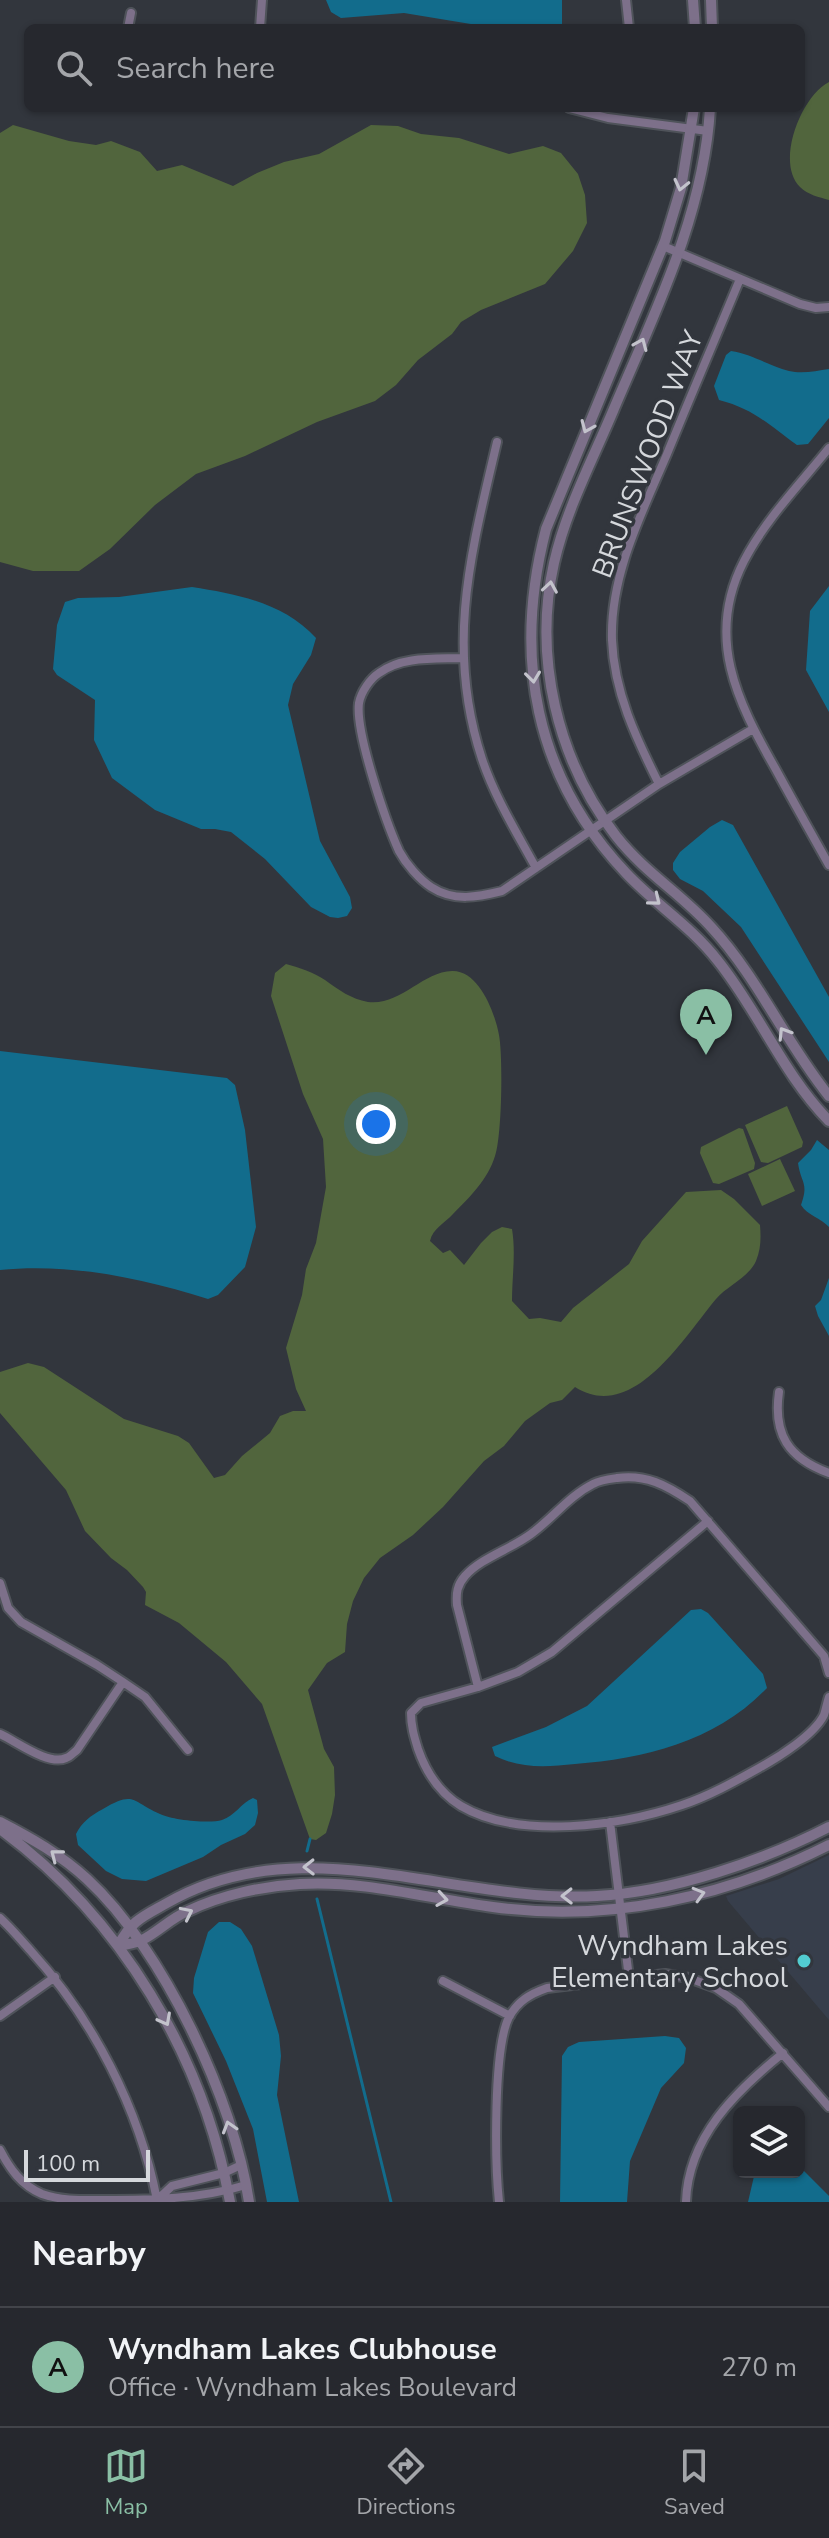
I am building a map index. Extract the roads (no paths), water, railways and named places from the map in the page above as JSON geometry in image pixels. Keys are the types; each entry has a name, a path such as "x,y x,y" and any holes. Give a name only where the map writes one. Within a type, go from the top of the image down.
{"street":[{"path":"260,24 262,0"},
{"path":"626,0 629,24"},
{"path":"695,24 694,2 711,1 712,24"},
{"path":"129,24 131,13"},
{"path":"588,112 708,131"},
{"path":"626,120 627,112"},
{"path":"694,112 681,188 663,246 555,502 538,560 531,601 532,673 537,709 557,769 591,830 626,873 712,953 796,1082 829,1121"},
{"path":"710,112 697,193 679,253 568,516 554,564 548,605 547,646 555,707 573,763 605,821 637,861 701,917 727,946 811,1074 829,1096"},
{"path":"663,246 800,304 829,307"},
{"name":"BRUNSWOOD WAY","path":"659,784 633,733 620,693 612,640 616,593 636,528 740,279"},
{"path":"497,442 473,544 464,606 462,658 482,759 500,801 536,868"},
{"path":"829,448 756,539 733,589 726,622 728,658 735,689 753,729 829,865"},
{"path":"462,658 413,660 379,673 365,688 359,702 359,718 370,767 400,852 413,871 431,887 454,897 479,897 502,891 659,784 753,729"},
{"path":"796,1082 811,1074"},
{"path":"779,1392 776,1411 778,1428 788,1446 809,1464 829,1473"},
{"path":"478,1687 456,1593 462,1579 476,1565 531,1534 596,1482 617,1477 644,1477 665,1485 690,1501 824,1656 829,1673"},
{"path":"708,1521 552,1652 518,1672 421,1703 411,1713 411,1726 425,1769 440,1789 461,1806 494,1820 545,1826 610,1822 649,1815 684,1804 774,1760 814,1729 824,1714 829,1697"},
{"path":"0,1583 8,1608 21,1622 97,1665 145,1697 188,1750"},
{"path":"0,1734 53,1760 66,1759 77,1750 123,1682"},
{"path":"0,1822 42,1843 88,1879 139,1942 183,2011 218,2091 249,2202"},
{"path":"610,1822 629,1978"},
{"path":"118,1946 128,1926 180,1895 245,1873 288,1868 346,1868 516,1895 618,1894 678,1882 771,1854 829,1827"},
{"path":"0,1829 29,1850 70,1890 118,1946 147,1988 185,2059 203,2103 229,2196"},
{"path":"118,1946 139,1942 187,1911 239,1893 298,1884 358,1887 496,1908 557,1913 621,1909 687,1898 778,1869 829,1845"},
{"path":"771,1854 778,1869"},
{"path":"0,1918 55,1977 93,2035 119,2083 150,2164 157,2200"},
{"path":"499,2202 499,2060 502,2035 519,2003 547,1988 665,1974 689,1978 716,1988 739,2004 829,2107"},
{"path":"0,2016 55,1977"},
{"path":"443,1981 510,2016"},
{"path":"686,2202 697,2152 711,2124 753,2078 783,2053"},
{"path":"0,2150 16,2175 42,2194 69,2200 229,2196 246,2185"},
{"path":"157,2200 172,2186 224,2173 241,2165"}],"water":[{"path":"326,0 562,0 562,24 471,24 404,13 341,18 331,12"},
{"path":"731,351 789,371 829,369 829,418 808,444 797,445 752,413 719,400 714,386 726,355"},
{"path":"829,586 829,712 806,670 810,611"},
{"path":"192,587 243,597 275,608 316,638 311,655 293,684 288,705 320,841 350,897 352,908 347,916 330,917 311,907 265,859 231,832 201,829 155,810 112,778 94,740 95,700 57,675 53,669 57,625 65,602 78,598 119,597"},
{"path":"722,820 733,825 829,997 829,1062 741,927 703,891 680,879 673,870 673,863 680,852"},
{"path":"0,1051 227,1078 235,1085 245,1130 256,1227 245,1267 218,1295 208,1299 106,1274 53,1269 0,1270"},
{"path":"817,1140 829,1150 829,1227 801,1205 804,1187 798,1163"},
{"path":"829,1278 829,1336 815,1306 821,1300"},
{"path":"701,1609 763,1674 767,1688 726,1722 653,1752 601,1761 544,1766 524,1765 495,1756 492,1747 546,1727 587,1706 691,1610"},
{"path":"253,1798 257,1800 258,1813 255,1825 245,1834 203,1857 146,1881 122,1879 106,1871 78,1845 76,1834 84,1823 121,1800 133,1800 173,1818 209,1822 227,1818"},
{"path":"219,1922 230,1922 241,1929 252,1946 279,2035 281,2056 277,2095 299,2202 267,2202 253,2129 226,2061 193,1993 194,1978 208,1932"},
{"path":"665,2036 679,2038 686,2048 684,2063 661,2088 630,2161 627,2202 560,2202 562,2056 568,2047 579,2042"},
{"path":"805,2172 829,2196 829,2202 748,2202 754,2178 805,2178"}],"waterway":[{"path":"307,1851 310,1839"},
{"path":"317,1899 391,2202"}],"place":[{"name":"Wyndham Lakes Clubhouse","path":"706,1055"},
{"name":"Wyndham Lakes Elementary School","path":"804,1961"}]}
